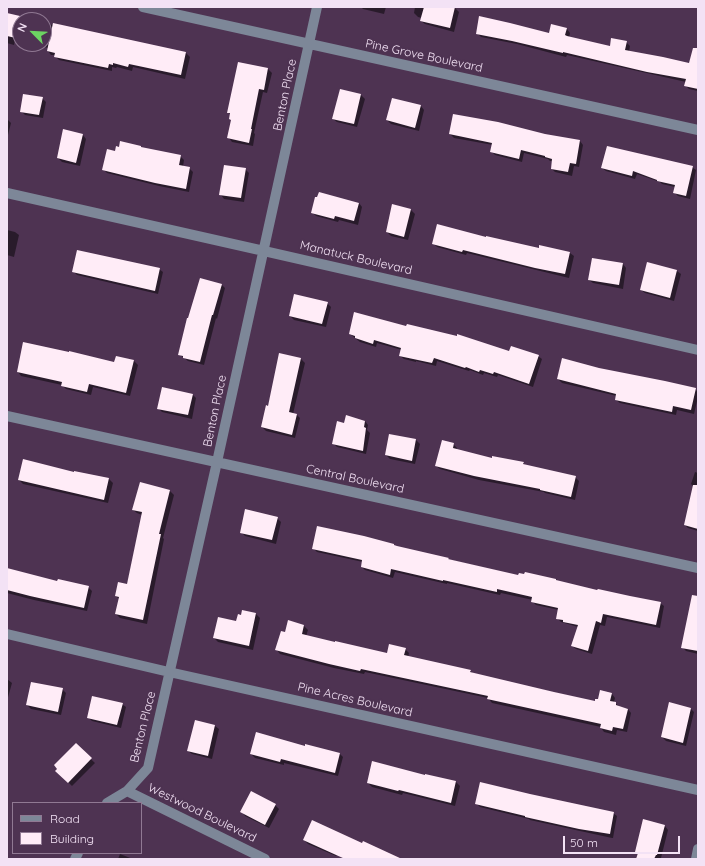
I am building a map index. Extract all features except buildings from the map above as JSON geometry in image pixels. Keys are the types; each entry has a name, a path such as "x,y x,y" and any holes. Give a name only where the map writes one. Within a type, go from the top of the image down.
{"street":[{"name":"Pine Grove Boulevard","path":"144,7 698,130"},
{"name":"Benton Place","path":"109,802 127,791 148,768 317,7"},
{"name":"Manatuck Boulevard","path":"7,193 264,250 698,350"},
{"name":"Central Boulevard","path":"7,416 698,568"},
{"name":"Pine Acres Boulevard","path":"7,634 169,672 698,790"},
{"name":"Westwood Boulevard","path":"127,791 265,859"},
{"path":"696,859 698,849"}]}
